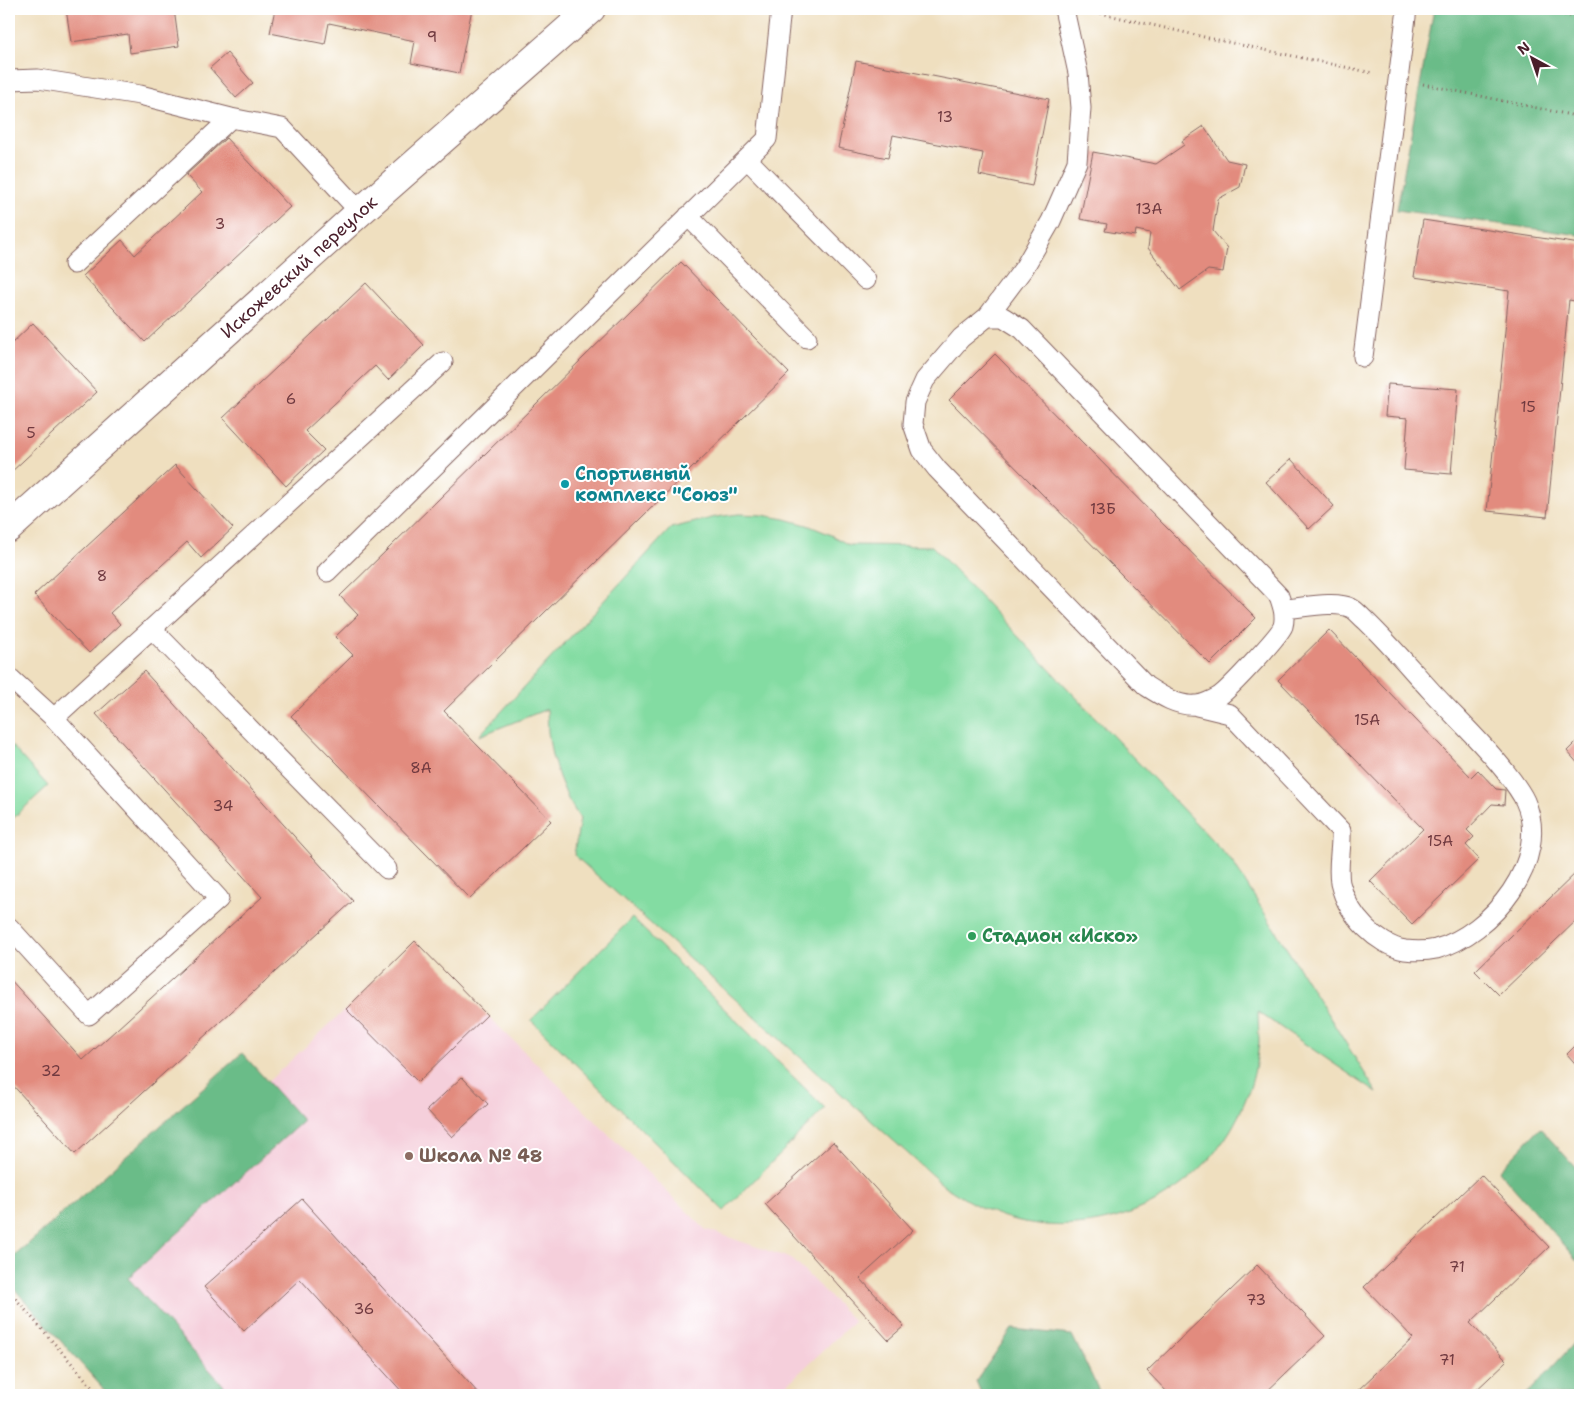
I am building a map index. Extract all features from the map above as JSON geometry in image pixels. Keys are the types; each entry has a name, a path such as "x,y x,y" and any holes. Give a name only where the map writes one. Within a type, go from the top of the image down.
{"street":[{"name":"Искожевский переулок","path":"9,528 360,212 591,9"}],"lane":[{"path":"327,572 767,139 781,9"},
{"path":"1064,9 1078,73 1081,108 1077,162 1051,221 1024,268 986,317 960,338 925,380 915,402 913,424 922,450 937,469 1146,686 1178,703 1230,714 1341,830 1342,846 1338,865 1340,884 1347,902 1358,920 1372,933 1389,945 1404,950 1434,949 1464,937 1497,909 1514,888 1526,865 1531,840 1531,820 1526,801 1513,782 1473,734 1376,630 1352,608 1336,604 1284,609"},
{"path":"1363,357 1407,9"},
{"path":"9,80 38,79 140,95 231,118 282,128 360,212"},
{"path":"74,264 231,118"},
{"path":"747,159 866,280"},
{"path":"688,216 807,338"},
{"path":"986,317 1003,318 1022,329 1279,596 1284,609 1283,627 1253,662 1218,697 1196,706"},
{"path":"54,718 443,362"},
{"path":"152,629 387,869"},
{"path":"9,677 54,718 219,899 89,1015 9,927"}],"path":[{"path":"1083,9 1214,40 1580,117"},
{"path":"1535,9 1580,18"},
{"path":"9,1291 99,1395"}],"shaded area":[{"name":"Школа № 48","path":"346,1009 418,1082 487,1015 705,1229 792,1259 854,1321 776,1395 162,1395 56,1279"}],"green space":[{"path":"1434,9 1564,9 1580,12 1580,235 1397,210"},
{"name":"Стадион «Иско»","path":"739,514 762,515 807,525 849,545 932,546 1232,861 1377,1093 1258,1012 1259,1042 1257,1057 1245,1101 1230,1132 1209,1159 1184,1182 1156,1201 1126,1215 1093,1223 1059,1226 1014,1220 992,1213 943,1185 574,855 580,819 568,799 552,756 547,709 479,736 671,528 716,517"},
{"path":"9,743 48,786 9,822"},
{"path":"632,918 825,1108 724,1211 531,1020"},
{"path":"242,1053 303,1121 128,1278 232,1395 109,1395 9,1283 9,1261"},
{"path":"1540,1128 1580,1172 1580,1264 1499,1171"},
{"path":"1012,1329 1072,1335 1101,1395 982,1395 976,1381"},
{"path":"1580,1337 1580,1395 1525,1395 1533,1388"}],"building":[{"path":"66,9 174,9 179,46 130,53 128,34 71,42"},
{"path":"275,9 472,9 459,73 411,63 415,41 329,23 325,44 270,33"},
{"path":"227,53 253,83 236,98 210,68"},
{"path":"856,61 1049,99 1032,186 979,175 983,153 893,135 888,158 838,148"},
{"path":"1204,126 1227,160 1245,164 1240,187 1218,199 1213,231 1227,248 1223,272 1208,270 1180,290 1148,248 1150,233 1136,230 1135,236 1105,231 1107,224 1080,219 1093,152 1156,164 1184,145 1182,141"},
{"path":"226,138 290,207 145,342 83,276 122,240 135,255 202,192 186,175"},
{"path":"1423,220 1580,244 1580,302 1569,300 1547,517 1487,511 1509,291 1414,277"},
{"name":"Спортивный комплекс \"Союз\"","path":"681,262 789,373 444,711 551,821 470,899 291,716 353,655 335,637 358,615 340,596"},
{"path":"366,283 424,345 388,380 375,366 305,431 324,450 286,486 223,418"},
{"path":"33,323 97,392 9,474 9,377 13,373 9,368 9,346"},
{"path":"995,354 1256,618 1210,664 949,400"},
{"path":"1388,384 1458,389 1451,474 1404,470 1408,418 1385,416"},
{"path":"1291,459 1334,506 1309,529 1266,482"},
{"path":"175,465 233,528 201,558 187,542 110,613 120,624 89,653 34,595"},
{"path":"1329,630 1471,777 1478,770 1496,789 1505,790 1504,805 1492,804 1467,830 1474,837 1466,845 1479,859 1412,924 1370,881 1423,829 1278,680"},
{"path":"144,671 353,901 75,1154 9,1081 9,978 83,1060 262,897 96,714"},
{"path":"1580,738 1580,766 1567,751"},
{"path":"1580,869 1580,917 1499,995 1475,971"},
{"path":"415,941 487,1015 418,1082 346,1009"},
{"path":"1580,1041 1580,1069 1567,1054"},
{"path":"462,1077 488,1104 452,1137 427,1110"},
{"path":"833,1142 913,1230 860,1278 904,1326 888,1340 765,1204"},
{"path":"1481,1175 1549,1247 1470,1323 1507,1361 1471,1395 1362,1395 1357,1391 1413,1338 1364,1287"},
{"path":"302,1199 480,1395 405,1395 300,1279 244,1331 204,1287"},
{"path":"1257,1265 1325,1336 1263,1395 1170,1395 1147,1371"}],"place":[{"name":"Спортивный комплекс \"Союз\"","path":"565,484"},
{"name":"Стадион «Иско»","path":"972,936"},
{"name":"Школа № 48","path":"409,1156"}]}
